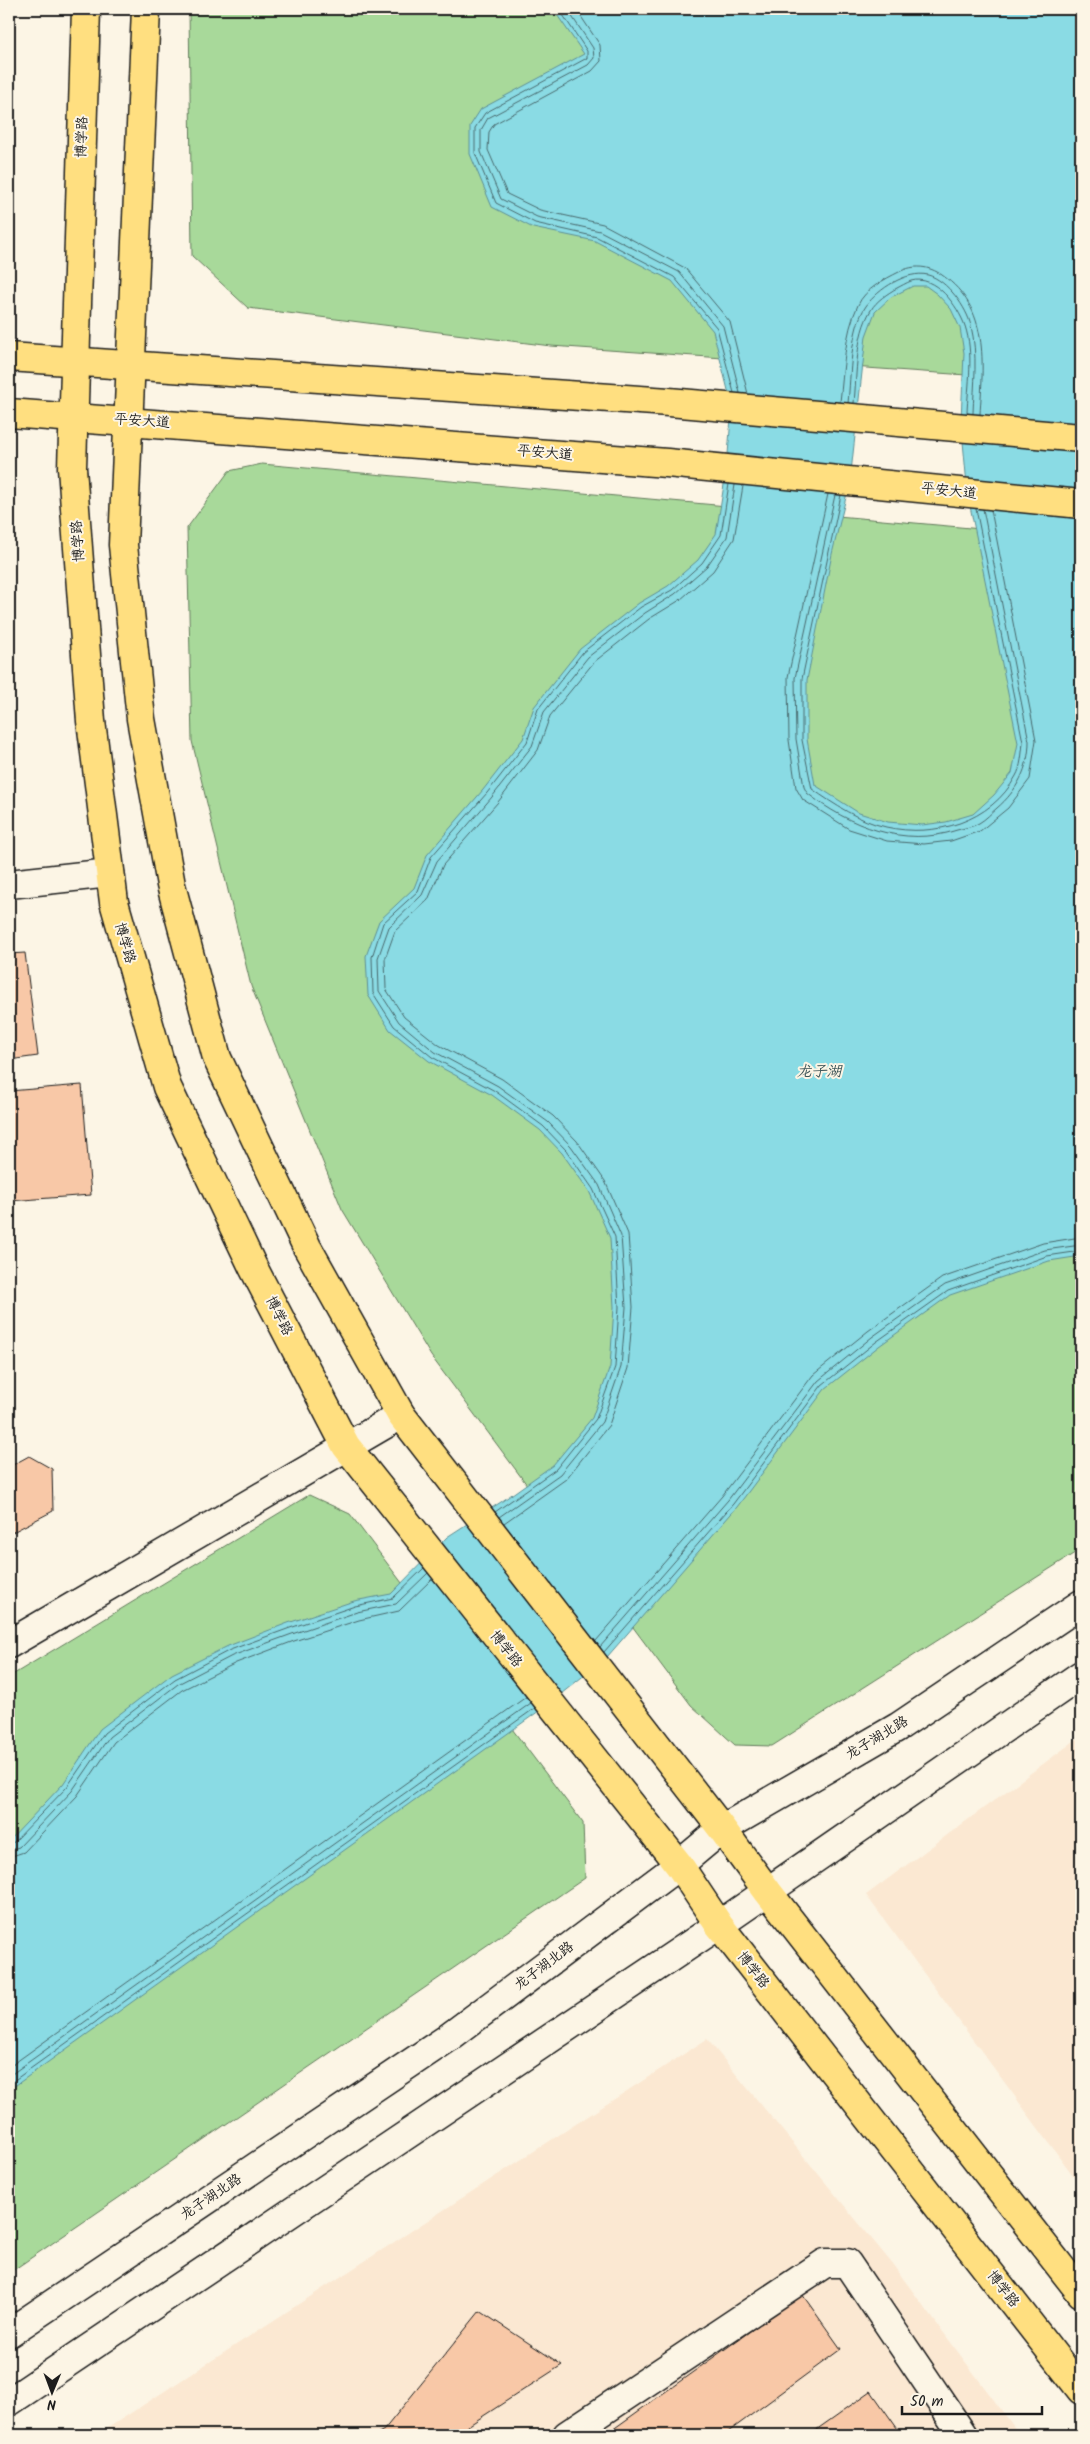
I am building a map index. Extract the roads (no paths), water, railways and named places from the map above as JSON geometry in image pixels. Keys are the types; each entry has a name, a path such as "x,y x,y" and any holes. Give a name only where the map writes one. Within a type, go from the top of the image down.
{"main road":[{"name":"博学路","path":"86,9 72,416 72,468 91,721 114,902 167,1087 253,1267 346,1446 679,1865 719,1926 1081,2390"},
{"path":"146,9 131,364 126,420 123,546 141,719 171,885 217,1058 307,1247 401,1415 722,1829 768,1892 1081,2293"},
{"path":"9,357 669,402 1081,438"},
{"name":"平安大道","path":"9,413 126,420 667,463 1081,504"}],"street":[{"path":"9,884 110,873"},
{"path":"9,1644 401,1415"},
{"name":"龙子湖北路","path":"9,2333 448,2038 679,1865 722,1829 898,1727 1081,1604"},
{"path":"9,2402 719,1926 1081,1675"},
{"path":"567,2435 825,2263 847,2263 963,2435"}],"water":[{"name":"龙子湖","path":"553,9 1081,9 1081,1256 1049,1261 950,1295 879,1346 825,1389 737,1507 607,1657 546,1706 9,2090 9,1841 63,1784 100,1729 172,1674 228,1646 354,1601 391,1594 447,1537 553,1465 592,1418 610,1367 614,1307 610,1238 589,1191 562,1153 540,1130 492,1095 429,1061 390,1030 368,995 366,956 379,921 414,888 427,855 483,790 523,739 534,707 580,649 639,603 668,586 698,560 716,534 727,466 732,406 713,331 672,281 595,241 533,228 492,207 470,154 470,126 481,109 584,54","holes":["913,286 926,286 937,294 951,309 960,328 964,353 961,420 968,496 1018,743 1012,773 994,795 973,814 946,822 922,825 888,822 859,813 815,785 807,739 807,680 832,554 850,481 866,336 875,312 891,297"]}]}
